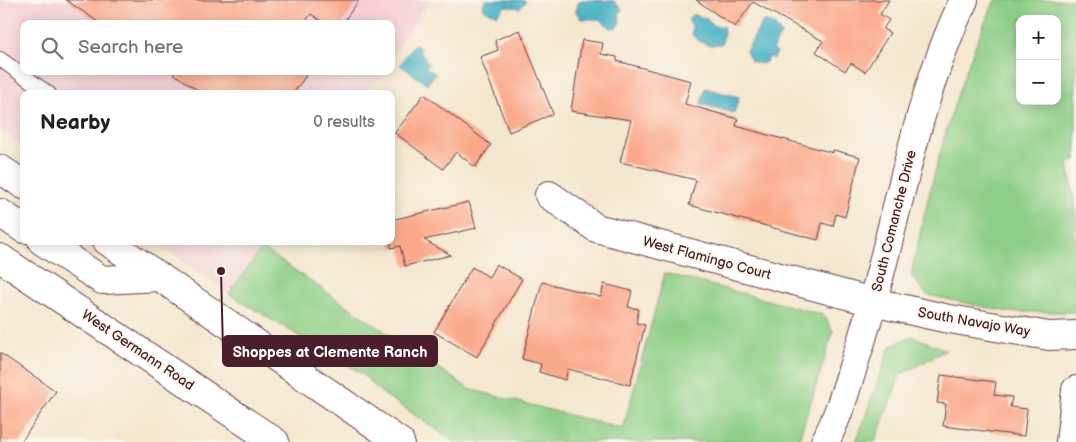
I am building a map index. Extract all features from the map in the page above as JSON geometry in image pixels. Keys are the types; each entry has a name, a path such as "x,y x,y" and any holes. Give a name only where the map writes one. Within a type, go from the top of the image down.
{"street":[{"name":"South Comanche Drive","path":"825,442 836,421 873,302 915,136 945,40 964,0"},
{"path":"0,169 20,182"},
{"name":"West Flamingo Court","path":"550,195 596,228 873,302"},
{"path":"0,214 20,226"},
{"path":"48,245 102,280 160,277"},
{"path":"113,245 400,442"},
{"name":"West Germann Road","path":"0,258 275,442"},
{"name":"South Navajo Way","path":"873,302 944,318 1049,336 1076,335"},
{"path":"1070,442 1076,390"}],"lane":[{"path":"0,59 20,73"},
{"path":"22,75 43,90"}],"shaded area":[{"path":"0,0 430,0 395,51 395,20 20,20 20,75 379,75 369,90 20,90 20,144 0,130"},
{"path":"161,245 263,245 229,294"}],"green space":[{"path":"995,0 1076,0 1076,160 1068,163 1076,212 1076,312 1009,312 927,295 911,275 945,135 967,66"},
{"path":"262,248 469,389 623,429 665,273 824,315 833,332 798,442 455,442 382,393 362,374 229,294"},
{"path":"912,336 946,350 900,375 875,442 856,442 890,347"}],"water":[{"path":"486,0 525,0 525,2 520,8 505,6 497,15 483,9 483,4"},
{"path":"581,0 614,1 622,10 619,14 620,22 617,27 611,28 599,19 581,19 576,12 578,3"},
{"path":"693,14 707,19 714,26 723,26 722,43 710,45 701,42 692,34 692,25 688,20"},
{"path":"763,21 774,24 781,34 773,49 777,53 773,59 768,56 766,62 761,64 751,61 746,51"},
{"path":"414,44 421,49 419,52 426,57 424,60 429,64 426,68 436,74 427,84 400,65"},
{"path":"705,88 739,97 734,113 701,104"}],"building":[{"path":"66,0 359,0 345,20 319,20 311,14 307,20 95,20"},
{"path":"696,0 889,0 880,14 889,20 883,29 890,33 865,72 851,63 845,71 816,52 823,41 753,2 735,27"},
{"path":"520,30 553,114 509,132 480,57 498,50 495,40"},
{"path":"582,40 603,43 601,54 617,57 617,61 691,81 685,104 738,119 736,126 833,153 833,150 860,157 845,217 836,214 833,226 822,223 818,240 689,205 696,180 620,162 631,120 571,111"},
{"path":"176,75 306,75 296,90 197,90"},
{"path":"424,94 491,145 475,167 456,152 443,169 395,133"},
{"path":"469,202 476,228 424,240 451,255 405,266 400,246 391,248 391,245 395,245 395,219"},
{"path":"496,264 522,279 477,357 434,332 472,267 489,277"},
{"path":"542,282 601,297 604,284 632,291 628,307 639,309 636,323 645,325 630,385 568,369 565,380 539,372 541,364 522,359"},
{"path":"0,353 56,391 21,442 0,442"},
{"path":"941,375 996,382 994,395 1012,397 1010,407 1027,409 1024,436 943,426 946,404 937,403"}],"place":[{"name":"Shoppes at Clemente Ranch","path":"221,271"}]}
